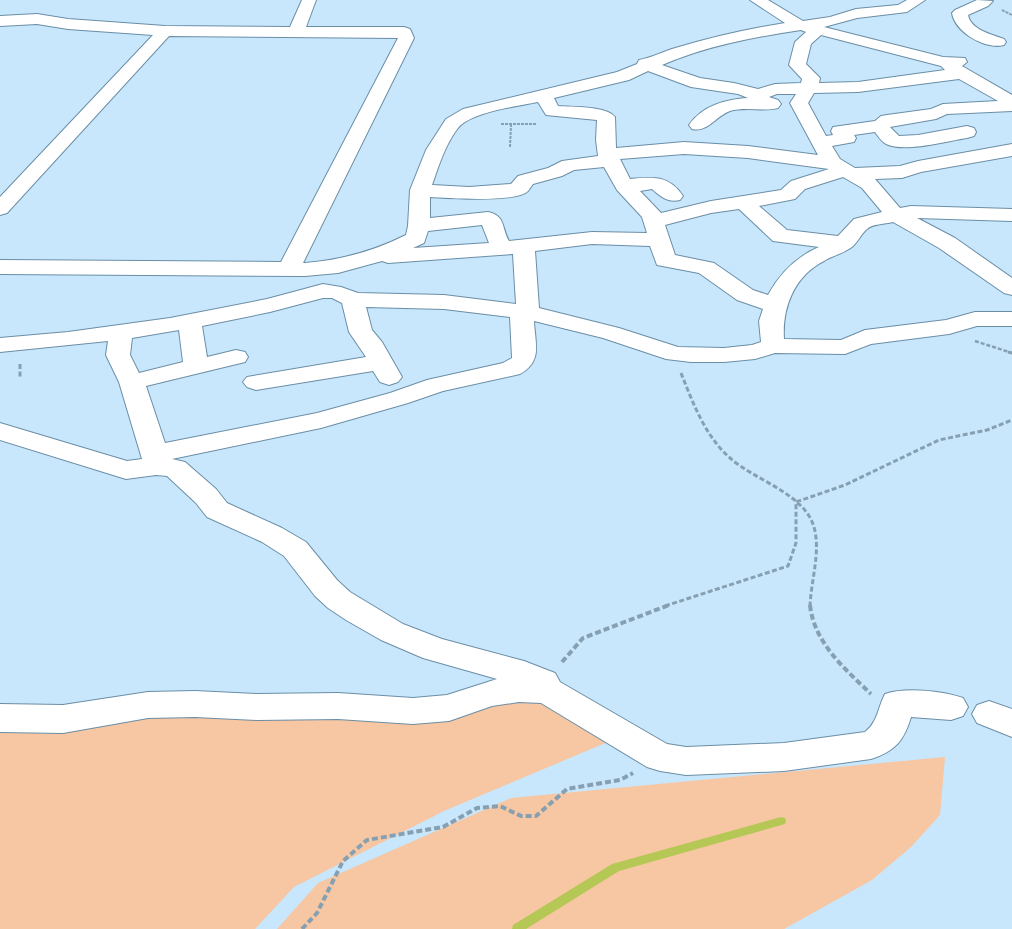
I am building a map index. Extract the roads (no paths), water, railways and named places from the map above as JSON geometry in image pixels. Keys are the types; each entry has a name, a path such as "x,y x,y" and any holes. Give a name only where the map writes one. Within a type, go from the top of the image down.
{"street":[{"path":"296,32 309,0"},
{"path":"756,0 799,25 955,65 1012,104"},
{"path":"0,267 289,269 314,271 354,263 379,255 416,238 420,190 435,150 446,129 469,113 623,76 676,53 732,38 831,21 862,13 902,8 918,0"},
{"path":"984,0 986,1 960,14 961,21 967,28 998,42"},
{"path":"0,21 37,19 68,24 165,31 404,32 406,38 289,269"},
{"path":"818,30 804,42 797,66 811,78 804,96 817,136 844,169 869,184 895,215 947,243 1012,288"},
{"path":"0,209 165,31"},
{"path":"698,125 714,110 723,107 858,87 955,65"},
{"path":"643,66 663,87"},
{"path":"643,66 697,83 736,88 762,100"},
{"path":"544,95 552,111 604,116 614,167 652,215 664,260 706,268 745,294 776,306"},
{"path":"817,136 829,129 840,131 880,126 887,120 936,114 943,109 1012,104"},
{"path":"906,118 933,138 953,148 980,157"},
{"path":"880,126 894,140 933,138 967,132"},
{"path":"420,190 469,192 514,190 521,187 525,180 555,172 569,165 614,167 663,164 664,161 653,150 684,148 748,152 844,169 902,172 1012,150"},
{"path":"712,150 724,167"},
{"path":"614,167 656,183 673,196"},
{"path":"379,255 409,256 502,248 657,230 711,207 788,195 798,185 844,169"},
{"path":"469,192 491,220 495,235 502,248"},
{"path":"743,202 781,236 844,243"},
{"path":"774,346 771,321 785,285 800,268 814,257 844,243 860,223 895,215 924,212 1012,214"},
{"path":"418,226 488,218"},
{"path":"0,431 126,470 156,460 321,420 399,398 436,385 511,369 520,364 524,359 523,256 526,245"},
{"path":"0,345 190,322 276,304 314,292 338,292 346,294 353,300 361,332 370,342 399,398"},
{"path":"353,300 444,302 525,312 611,333 674,354 724,356 755,352 774,346 845,347 865,337 949,327 975,319 1012,319"},
{"path":"190,322 196,367"},
{"path":"121,331 118,355 132,382 156,460"},
{"path":"132,382 236,358"},
{"path":"256,382 381,362"},
{"path":"156,460 175,468 206,496 217,510 272,535 295,549 330,593 351,608 392,632 434,648 524,674 660,757 686,761 784,757 871,745 882,741 887,734 897,703 951,707"},
{"path":"0,718 63,719 148,705 195,704 256,707 338,706 413,712 449,708 489,693 545,687"}],"waterway":[{"path":"517,929 616,867 781,821"}]}
